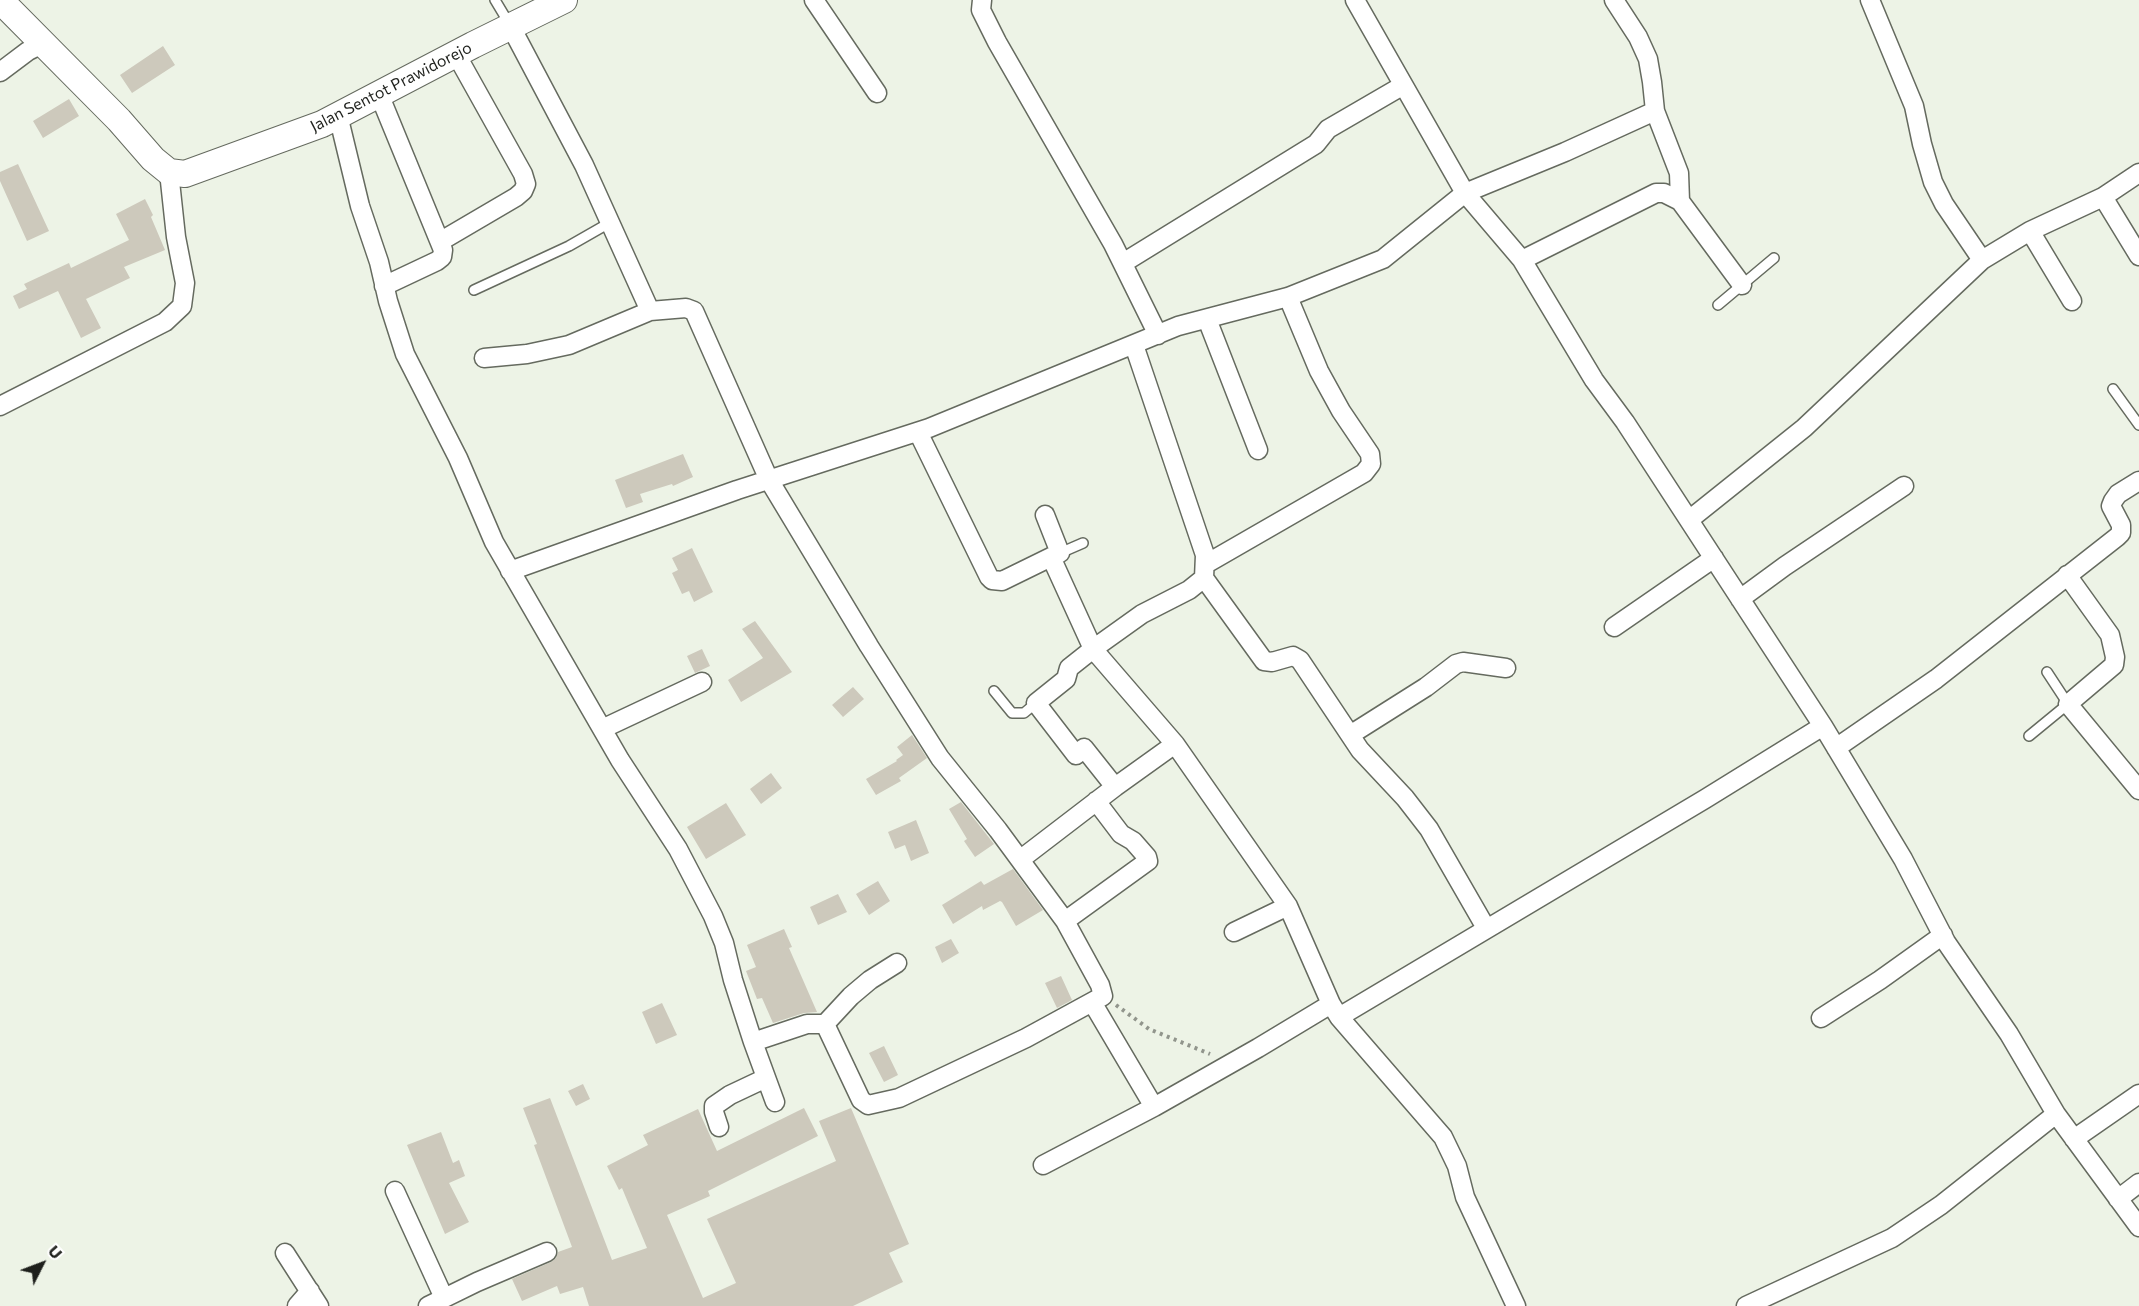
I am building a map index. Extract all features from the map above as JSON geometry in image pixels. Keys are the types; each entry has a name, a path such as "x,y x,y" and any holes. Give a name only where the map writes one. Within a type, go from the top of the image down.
{"main road":[{"path":"0,0 119,120 153,159 169,172"},
{"name":"Jalan Sentot Prawidorejo","path":"169,172 185,174 322,124 456,54 509,22 564,0"}],"street":[{"path":"814,0 877,93"},
{"path":"982,0 981,10 997,42 1123,263 1158,335"},
{"path":"1355,0 1465,193 1522,260 1594,380 1625,422 1836,748 1903,859 1943,935 2009,1034 2056,1114 2139,1227"},
{"path":"1614,0 1638,37 1648,59 1655,111 1679,173 1680,201"},
{"path":"1870,0 1914,106 1932,182 1982,260"},
{"path":"509,22 585,165 650,311"},
{"path":"0,72 28,51 42,44"},
{"path":"441,241 516,197 523,191 526,183 456,54"},
{"path":"1123,263 1316,144 1328,129 1402,86"},
{"path":"379,94 443,250 442,256 437,261 384,286"},
{"path":"510,571 769,480 918,432 1178,326 1288,297 1383,259 1465,193 1655,111"},
{"path":"338,115 360,206 379,262 405,354 458,458 494,542 602,729 678,849 713,916 724,943 733,980 775,1102"},
{"path":"0,406 165,322 182,306 185,283 176,237 169,172"},
{"path":"1689,520 1804,428 1982,260 2030,231 2103,196 2139,173"},
{"path":"1522,260 1656,193 1680,201 1742,285"},
{"path":"2103,196 2139,256"},
{"path":"2030,231 2072,301"},
{"path":"1115,787 1084,748 1076,755 1036,703 1066,679 1069,668 1092,649 1142,614 1190,590 1205,571 1364,473 1371,464 1370,454 1341,411 1319,371 1288,297"},
{"path":"484,358 526,354 569,345 650,311 686,308 694,311 769,480 940,758 1021,859 1065,921 1100,985 1097,999 1154,1107"},
{"path":"1207,319 1258,450"},
{"path":"1134,345 1205,571 1264,661 1272,662 1293,656 1300,660 1359,750 1405,798 1429,829 1486,928"},
{"path":"918,432 992,580 1002,581 1056,555"},
{"path":"1836,748 1936,679 2121,533 2121,525 2112,506 2113,501 2139,481"},
{"path":"1740,599 1904,486"},
{"path":"1045,515 1056,555 1092,649 1174,744 1288,906 1335,1010 1443,1137 1457,1166 1465,1197 1516,1306"},
{"path":"1614,627 1714,558"},
{"path":"2067,575 2110,635 2115,657 2114,665 2068,704 2139,790"},
{"path":"1350,735 1426,687 1456,664 1463,662 1506,668"},
{"path":"602,729 702,682"},
{"path":"1043,1166 1258,1048 1335,1010 1486,928 1705,799 1822,726"},
{"path":"1021,859 1174,744"},
{"path":"1065,921 1148,861 1133,841 1121,834 1096,801"},
{"path":"1234,932 1288,906"},
{"path":"1821,1018 1943,935"},
{"path":"753,1042 807,1024 825,1024 857,990 897,963"},
{"path":"825,1024 861,1100 868,1105 899,1098 1026,1038 1097,999"},
{"path":"719,1127 714,1106 730,1095 766,1078"},
{"path":"2074,1139 2139,1094"},
{"path":"1746,1306 1892,1238 1941,1205 2056,1114"},
{"path":"2118,1199 2139,1183"},
{"path":"395,1191 436,1302 547,1252"},
{"path":"285,1253 315,1299 297,1306"}],"lane":[{"path":"495,0 509,22"},
{"path":"474,290 569,246 611,222"},
{"path":"1718,305 1774,258"},
{"path":"2113,389 2139,425"},
{"path":"1056,555 1083,543"},
{"path":"2029,736 2068,704 2046,672"},
{"path":"994,691 1012,713 1024,713 1036,703"}],"path":[{"path":"1097,999 1149,1029 1213,1055"}],"building":[{"path":"163,46 175,65 132,93 120,75"},
{"path":"69,99 79,116 43,138 33,121"},
{"path":"18,164 49,231 27,241 0,181 0,172"},
{"path":"145,199 165,250 124,267 130,278 86,299 101,328 81,338 58,291 19,309 13,296 27,289 24,284 69,263 71,268 129,240 116,214"},
{"path":"683,454 693,477 673,486 672,484 640,494 643,502 626,508 615,480"},
{"path":"692,548 713,592 694,602 689,591 682,594 672,573 678,570 672,558"},
{"path":"755,621 792,672 741,702 728,680 763,658 742,629"},
{"path":"702,649 710,666 695,673 687,656"},
{"path":"853,687 864,699 843,717 832,705"},
{"path":"912,735 927,758 899,778 901,781 876,795 866,779 897,761 903,755 897,747"},
{"path":"771,773 782,788 761,804 750,789"},
{"path":"961,802 994,844 975,857 964,841 967,839 949,809"},
{"path":"726,803 746,835 706,859 687,827"},
{"path":"916,820 929,853 911,861 905,845 895,849 888,832"},
{"path":"1013,869 1043,910 1016,926 1000,901 983,910 982,906 953,924 942,905 981,881 984,885"},
{"path":"878,881 890,901 869,915 856,894"},
{"path":"838,894 847,912 818,925 810,907"},
{"path":"784,929 792,947 789,948 817,1012 804,1013 773,1023 762,998 757,999 746,971 756,967 747,945"},
{"path":"951,939 959,953 942,963 935,947"},
{"path":"1061,976 1072,1000 1057,1008 1045,983"},
{"path":"662,1003 677,1035 656,1044 642,1012"},
{"path":"884,1046 898,1075 884,1082 869,1053"},
{"path":"583,1084 590,1099 576,1106 568,1091"},
{"path":"550,1098 612,1260 647,1248 622,1188 619,1190 607,1166 648,1145 643,1135 698,1109 717,1151 804,1108 818,1136 708,1191 710,1196 667,1215 703,1298 736,1283 707,1219 836,1161 819,1121 851,1108 909,1244 889,1253 903,1282 853,1306 589,1306 583,1287 560,1294 557,1286 522,1301 512,1279 551,1262 556,1258 558,1252 572,1247 534,1145 537,1144 523,1108"},
{"path":"441,1132 453,1163 459,1160 465,1176 449,1183 469,1222 445,1234 407,1145"}]}
